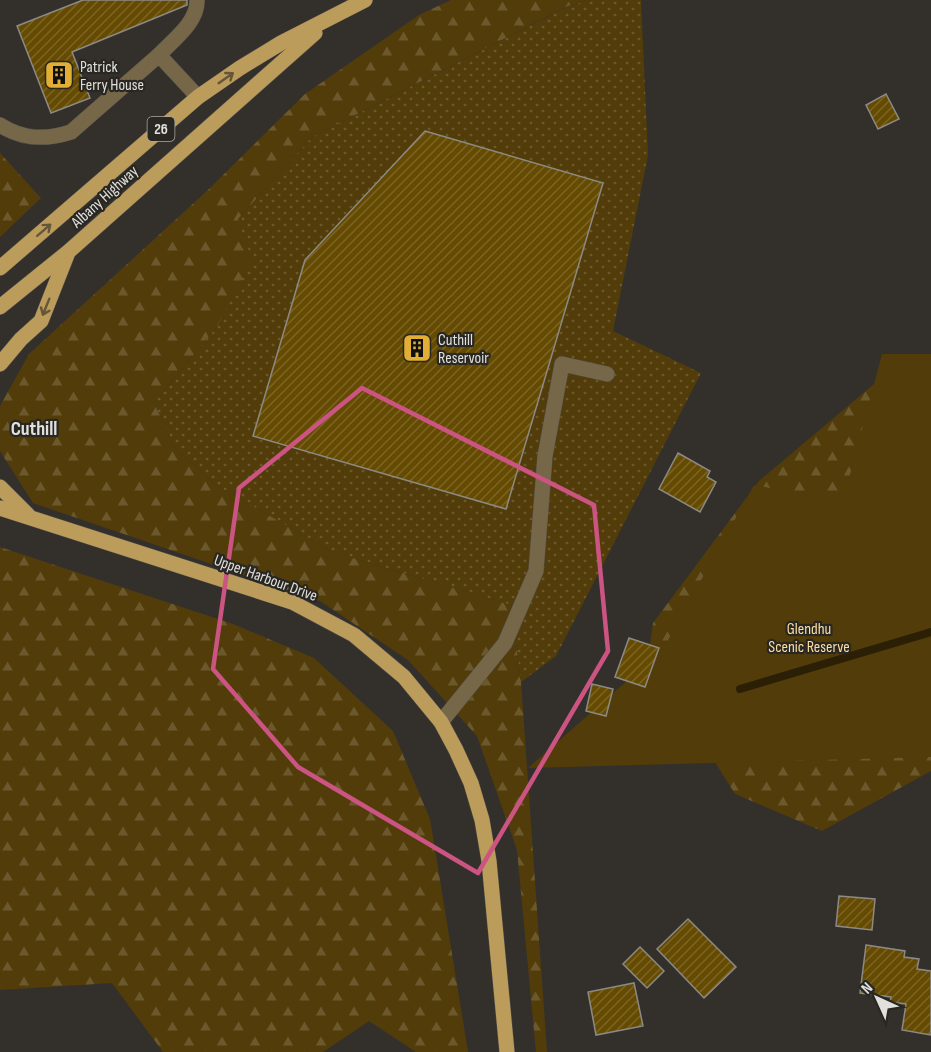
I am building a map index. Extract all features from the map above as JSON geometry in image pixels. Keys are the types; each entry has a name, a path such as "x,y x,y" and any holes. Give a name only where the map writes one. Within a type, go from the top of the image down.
{"main road":[{"name":"Albany Highway","path":"0,268 198,97 271,49 365,0"},
{"name":"Albany Highway","path":"0,307 68,252 304,42 339,15"},
{"path":"0,364 21,339 41,321 68,252"},
{"name":"Upper Harbour Drive","path":"0,487 30,517"},
{"name":"Upper Harbour Drive","path":"0,508 303,607 354,635 404,677 441,722 464,766 482,820 489,861 507,1052"}],"lane":[{"path":"0,125 7,130 28,136 53,138 71,132 159,55 189,24 197,7 197,0"},
{"path":"159,55 198,97"},
{"path":"441,722 505,643 536,570 545,456 562,364 608,374"}],"highlighted area":[{"path":"362,388 594,505 608,651 478,873 298,767 213,669 239,488"}],"green space":[{"path":"451,0 590,0 568,6 312,137 238,219 252,260 216,328 154,403 175,448 219,487 333,552 511,605 521,682 547,1052 536,1052 517,850 477,736 408,660 320,601 33,503 0,451 0,406 29,354 209,189 305,94 419,15"},
{"path":"590,0 641,0 648,155 613,331 701,373 556,656 521,682 511,605 333,552 219,487 175,448 154,403 216,328 238,219 312,137 569,6"},
{"path":"0,153 41,198 0,237"},
{"name":"Glendhu Scenic Reserve","path":"882,354 931,354 931,757 528,768 663,649 754,485 843,501"},
{"name":"Glendhu Scenic Reserve","path":"906,357 931,359 931,771 822,831 735,794 690,722 643,695 653,623 759,481"},
{"path":"0,547 233,624 314,658 393,731 430,819 468,1052 416,1052 369,1021 323,1052 163,1052 112,983 0,990"}],"building":[{"name":"Patrick Ferry House","path":"83,0 187,0 187,5 72,52 90,98 51,113 17,26"},
{"path":"886,94 899,119 878,129 866,105"},
{"name":"Cuthill Reservoir","path":"425,131 603,183 506,509 253,436 305,260"},
{"path":"678,453 710,471 707,477 716,482 700,512 659,489"},
{"path":"629,638 659,648 645,687 615,677"},
{"path":"592,684 613,689 606,716 586,711"},
{"path":"839,896 875,899 872,930 836,926"},
{"path":"688,919 736,967 704,998 657,949"},
{"path":"866,945 905,951 904,957 919,959 917,969 931,971 931,1035 902,1030 906,1004 890,1002 891,997 860,993"},
{"path":"640,947 664,971 647,988 623,964"},
{"path":"634,983 643,1026 596,1035 588,992"}],"waterway":[{"path":"740,689 931,632"}],"place":[{"name":"Patrick Ferry House","path":"59,75"},
{"name":"Cuthill Reservoir","path":"417,348"}],"district":[{"name":"Cuthill","path":"34,428"}]}
